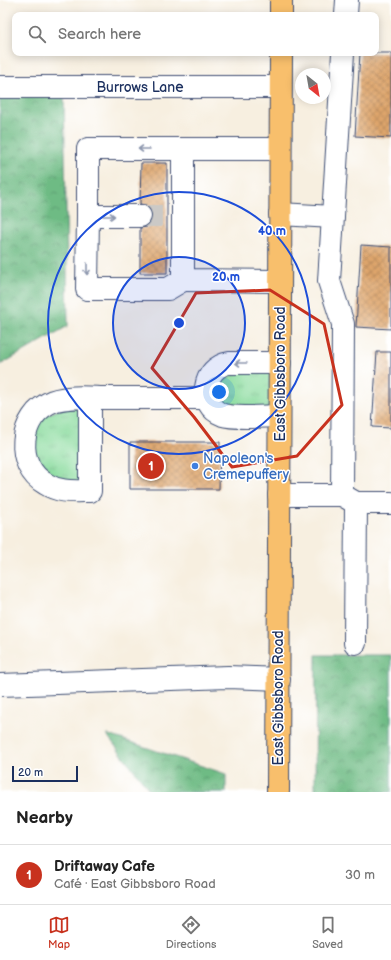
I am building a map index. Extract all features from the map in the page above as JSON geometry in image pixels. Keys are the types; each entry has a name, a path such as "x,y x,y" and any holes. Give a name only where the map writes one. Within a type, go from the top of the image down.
{"main road":[{"path":"281,0 281,12"},
{"name":"East Gibbsboro Road","path":"278,792 281,56"}],"lane":[{"path":"346,12 347,0"},
{"path":"343,56 329,282 343,324 355,642"},
{"name":"Burrows Lane","path":"0,87 280,87"},
{"path":"280,149 88,149 87,289 168,289 183,280 280,281"},
{"path":"183,149 175,216 183,280"},
{"path":"280,214 333,217"},
{"path":"88,216 140,216"},
{"path":"279,416 224,415 214,409 207,398 206,390 207,381 211,374 219,366 229,363 280,362"},
{"path":"90,398 90,491 65,491 55,489 39,479 32,472 24,450 26,430 35,413 51,402 65,398 90,398 207,398"},
{"path":"279,495 391,503"},
{"path":"0,685 228,677 279,679"}],"highlighted area":[{"path":"270,290 324,324 342,405 297,456 232,467 194,417 152,368 196,293"}],"green space":[{"path":"0,90 64,91 68,326 0,365"},
{"path":"280,363 279,416 224,415 211,374"},
{"path":"90,398 90,491 39,479 30,421"},
{"path":"316,655 391,655 391,792 315,792"},
{"path":"106,734 226,774 226,792 151,792"}],"building":[{"path":"379,53 391,53 391,138 355,136 360,56 379,56"},
{"path":"141,163 167,163 167,273 140,273 140,228 147,227 151,222 152,216 151,209 146,205 140,204"},
{"path":"361,245 391,247 391,329 356,327"},
{"path":"377,352 391,352 391,428 372,427"},
{"path":"130,442 220,442 219,489 130,489"}],"tunnel":[{"path":"140,216 167,216"}],"place":[{"name":"Driftaway Cafe","path":"151,466"},
{"name":"Napoleon's Cremepuffery","path":"195,466"}]}
